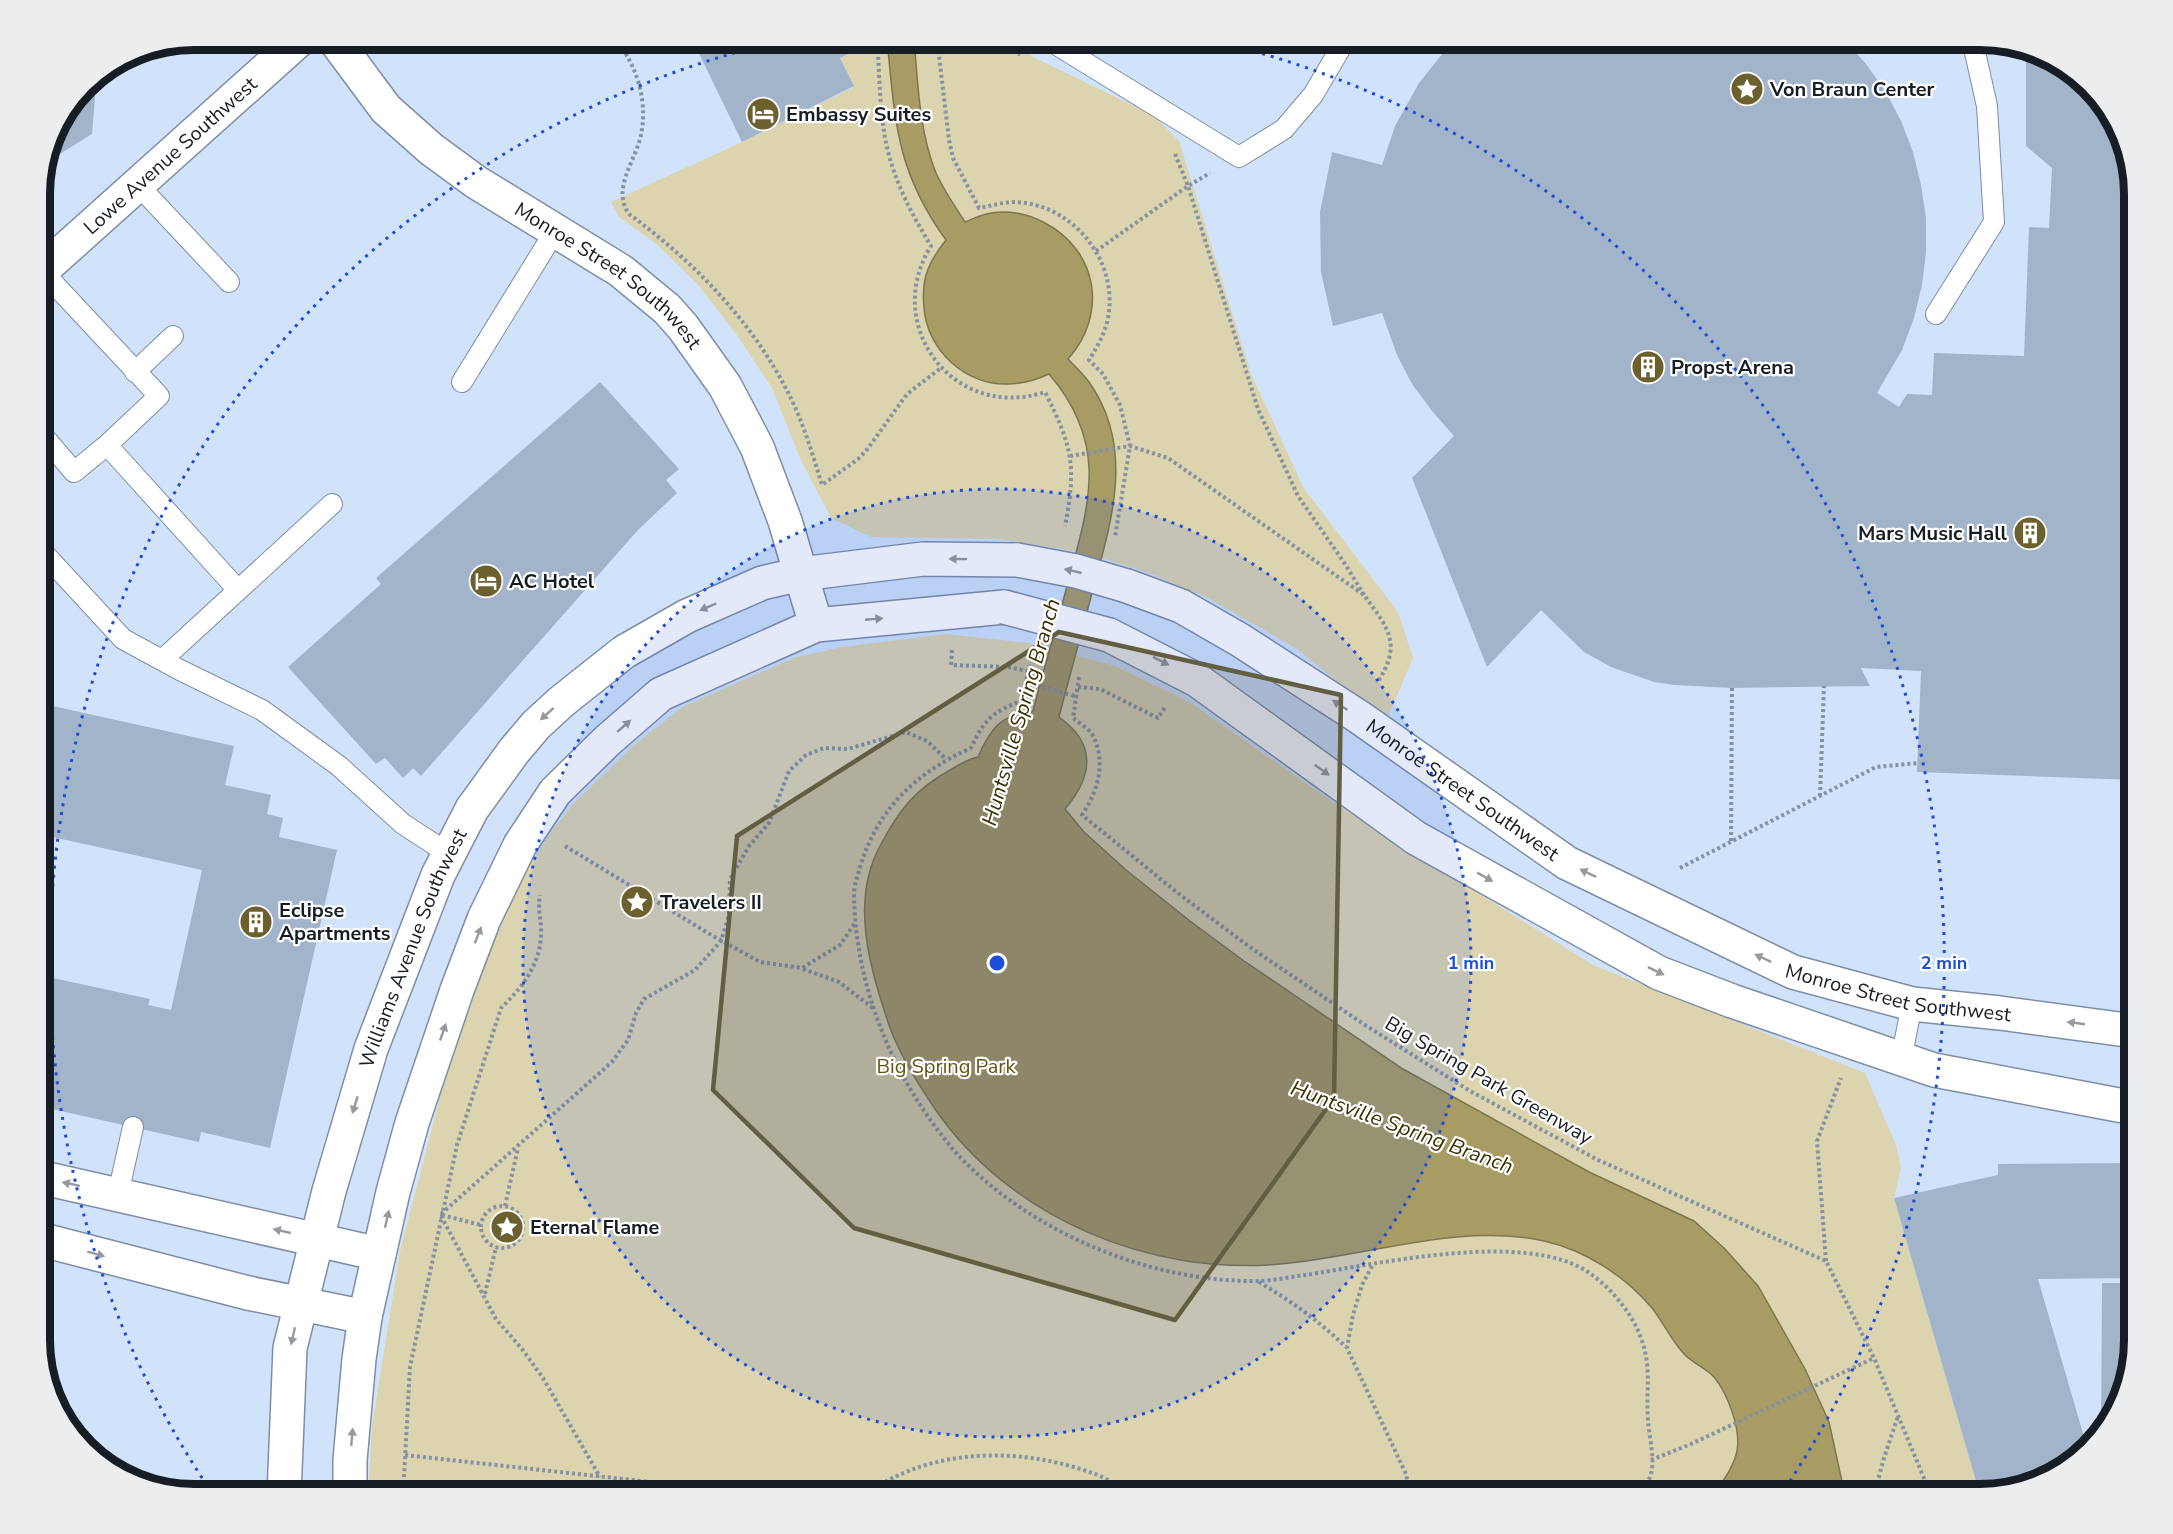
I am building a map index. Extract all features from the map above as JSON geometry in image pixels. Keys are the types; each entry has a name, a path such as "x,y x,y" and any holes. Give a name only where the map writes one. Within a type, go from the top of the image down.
{"street":[{"name":"Lowe Avenue Southwest","path":"50,264 288,50"},
{"name":"Monroe Street Southwest","path":"342,50 386,109 431,149 476,182 621,271 667,309 683,327 725,386 757,447 785,521 801,574 803,630"},
{"name":"Monroe Street Southwest","path":"801,574 923,558 1017,560 1076,571 1127,586 1181,606 1240,640 1359,717 1567,862 1793,972 1912,1004 2124,1030"},
{"name":"Williams Avenue Southwest","path":"285,1484 290,1348 316,1239 371,1049 438,874 472,809 536,724 624,652 687,616 762,583 801,574"},
{"path":"350,1484 358,1359 365,1317 412,1124 457,990 484,919 520,845 555,792 607,741 661,694 803,630 1004,607 1108,635 1197,680 1416,838 1659,973 1732,1001 1934,1070 2124,1106"},
{"path":"50,1179 379,1254"},
{"path":"50,1242 248,1293 365,1317"}],"lane":[{"path":"1065,50 1239,157 1284,129 1313,95 1340,50"},
{"path":"1936,314 1994,222 1987,106 1974,50"},
{"path":"138,184 229,282"},
{"path":"462,382 555,231"},
{"path":"50,282 159,396 107,445 74,472 50,444"},
{"path":"135,372 173,336"},
{"path":"107,445 238,590"},
{"path":"162,660 332,504"},
{"path":"50,561 123,639 262,710 339,766 403,824 449,854"},
{"path":"1901,1060 1912,1004"},
{"path":"118,1194 133,1127"}],"path":[{"path":"622,50 635,71 643,105 642,133 624,185 625,208 629,214 664,240 701,274 736,313 760,345 771,361 795,408 822,485 858,459 907,394 941,368"},
{"path":"878,50 884,129 890,159 903,197 931,246 922,261 914,294 915,315 924,343 941,368 960,383 987,395 1021,398 1045,392 1064,432 1070,456 1072,482 1065,526"},
{"path":"938,50 953,158 979,208 1016,202 1048,209 1066,219 1084,234 1096,251 1106,277 1109,307 1102,337 1089,360 1103,374 1120,405 1130,446 1115,537"},
{"path":"1014,50 1022,56"},
{"path":"1173,148 1188,186 1258,409 1298,496 1386,626 1391,645 1384,672 1371,692"},
{"path":"1096,251 1188,186 1239,157"},
{"path":"1070,456 1130,446 1168,458 1364,595"},
{"path":"952,646 951,665 1008,667 1028,671"},
{"path":"1031,665 1025,682 1023,700 997,710 980,729 971,748 946,759 910,785 886,812 866,849 854,889 862,973 879,1026 898,1066 924,1111 957,1155 992,1186 1030,1214 1073,1238 1113,1255 1159,1270 1212,1279 1258,1281 1471,1252 1515,1252 1553,1257 1586,1271 1612,1292 1635,1324 1646,1354 1647,1417 1652,1460 1652,1471 1646,1484"},
{"name":"Big Spring Park Greenway","path":"1079,677 1078,697 1073,718 1091,732 1098,752 1101,774 1090,803 1082,815 1242,941 1365,1025 1470,1091 1598,1160 1826,1261"},
{"path":"1025,682 1078,697"},
{"path":"1820,796 1824,686"},
{"path":"1078,687 1100,689 1158,718 1168,703"},
{"path":"1731,841 1732,688"},
{"path":"441,1215 612,1062 628,1040 636,1013 644,999 695,970 721,941 729,915 730,879 748,846 769,823 789,771 806,755 824,748 848,749 906,732 927,741 946,759"},
{"path":"1680,868 1876,767 1918,762"},
{"path":"559,855 570,838"},
{"path":"565,846 721,941 760,962 802,968 839,982 874,1009"},
{"path":"404,1484 410,1367 457,1145 501,1008 530,976 539,949 541,928 537,909 540,892"},
{"path":"802,968 840,945 856,922"},
{"path":"1841,1078 1817,1142 1826,1261 1874,1358 1926,1484"},
{"path":"505,1206 518,1146"},
{"path":"505,1206 517,1212 523,1223 523,1230 516,1242 503,1248 496,1247 485,1238 481,1225 483,1218 492,1208 505,1206"},
{"path":"441,1215 481,1225"},
{"path":"441,1215 496,1318 543,1378 600,1477"},
{"path":"484,1295 496,1247"},
{"path":"1347,1348 1359,1295 1372,1265"},
{"path":"1258,1281 1315,1318 1347,1348 1406,1474 1408,1484"},
{"path":"1652,1460 1874,1358"},
{"path":"1877,1484 1898,1416"},
{"path":"405,1455 666,1484"},
{"path":"881,1484 905,1473 947,1459 984,1455 1024,1456 1062,1463 1101,1477 1113,1484"}],"highlighted area":[{"path":"1059,632 1341,695 1334,1098 1175,1320 854,1228 713,1090 737,836"}],"green space":[{"path":"856,50 1026,50 1033,57 1153,115 1179,141 1251,374 1303,487 1398,612 1413,658 1386,721 1297,649 1208,598 1146,572 1085,553 998,539 871,537 831,518 800,458 772,388 737,335 699,286 659,246 619,217 611,202 742,142 854,87 840,58"},
{"name":"Big Spring Park","path":"946,634 1027,643 1115,666 1191,703 1334,803 1593,965 1865,1073 1896,1145 1901,1168 1894,1198 1977,1484 369,1484 372,1427 400,1251 441,1094 488,955 527,869 572,805 634,745 684,706 793,658 842,647"}],"water":[{"name":"Huntsville Spring Branch","path":"888,50 915,50 920,107 930,157 942,186 965,222 984,214 1005,212 1026,215 1045,223 1063,235 1077,250 1086,266 1091,285 1092,304 1089,323 1081,341 1068,359 1089,382 1103,407 1112,432 1115,484 1107,537 1059,717 1080,738 1087,761 1081,784 1065,809 1084,832 1126,870 1190,921 1244,961 1403,1069 1589,1172 1694,1221 1725,1249 1758,1286 1805,1369 1829,1422 1843,1484 1721,1484 1735,1457 1738,1442 1732,1412 1719,1384 1711,1374 1680,1350 1652,1308 1630,1285 1603,1266 1574,1251 1544,1241 1511,1236 1479,1236 1445,1238 1280,1264 1231,1265 1182,1260 1133,1249 1087,1232 1043,1209 1002,1181 966,1147 935,1109 910,1070 894,1039 876,984 866,937 865,914 866,890 871,868 894,822 918,793 958,765 978,757 992,731 1004,720 1033,711 1082,529 1089,476 1087,451 1081,426 1068,400 1049,374 1014,384 992,383 978,379 951,362 932,338 924,308 924,285 931,263 946,240 929,215 907,168 893,95"}],"building":[{"name":"Embassy Suites","path":"697,50 856,50 840,58 854,86 742,142"},
{"name":"Propst Arena","path":"1445,50 1854,50 1886,92 1901,121 1913,152 1926,218 1926,252 1922,285 1914,318 1902,350 1877,393 1899,407 1907,394 1932,395 1934,353 2024,356 2029,227 2049,228 2052,168 2026,146 2026,57 2060,74 2081,92 2094,106 2113,138 2119,156 2124,193 2124,780 1917,772 1921,671 1861,668 1870,686 1732,688 1654,682 1611,667 1584,652 1541,610 1487,667 1412,478 1454,436 1412,384 1397,355 1382,313 1333,326 1321,272 1320,212 1332,152 1382,165 1395,126 1419,83"},
{"path":"96,87 92,134 54,158 69,121"},
{"name":"AC Hotel","path":"600,382 679,469 666,480 677,493 638,530 421,776 413,768 403,778 385,758 376,764 288,667 381,584 376,578"},
{"name":"Eclipse Apartments","path":"50,705 234,746 225,785 271,795 267,814 283,818 279,837 337,850 270,1148 201,1132 199,1142 50,1108 50,977 150,999 148,1005 171,1010 202,870 50,836"},
{"path":"2124,1163 2124,1278 2038,1279 2084,1438 2067,1455 2043,1470 2008,1482 1977,1484 1894,1198 1998,1175 1998,1164"},
{"path":"2102,1283 2124,1283 2124,1341 2121,1369 2113,1396 2101,1417"}],"place":[{"name":"Von Braun Center","path":"1747,89"},
{"name":"Embassy Suites","path":"763,114"},
{"name":"Propst Arena","path":"1648,367"},
{"name":"Mars Music Hall","path":"2030,533"},
{"name":"AC Hotel","path":"486,581"},
{"name":"Travelers II","path":"637,902"},
{"name":"Eclipse Apartments","path":"256,922"},
{"name":"Eternal Flame","path":"507,1227"}]}
